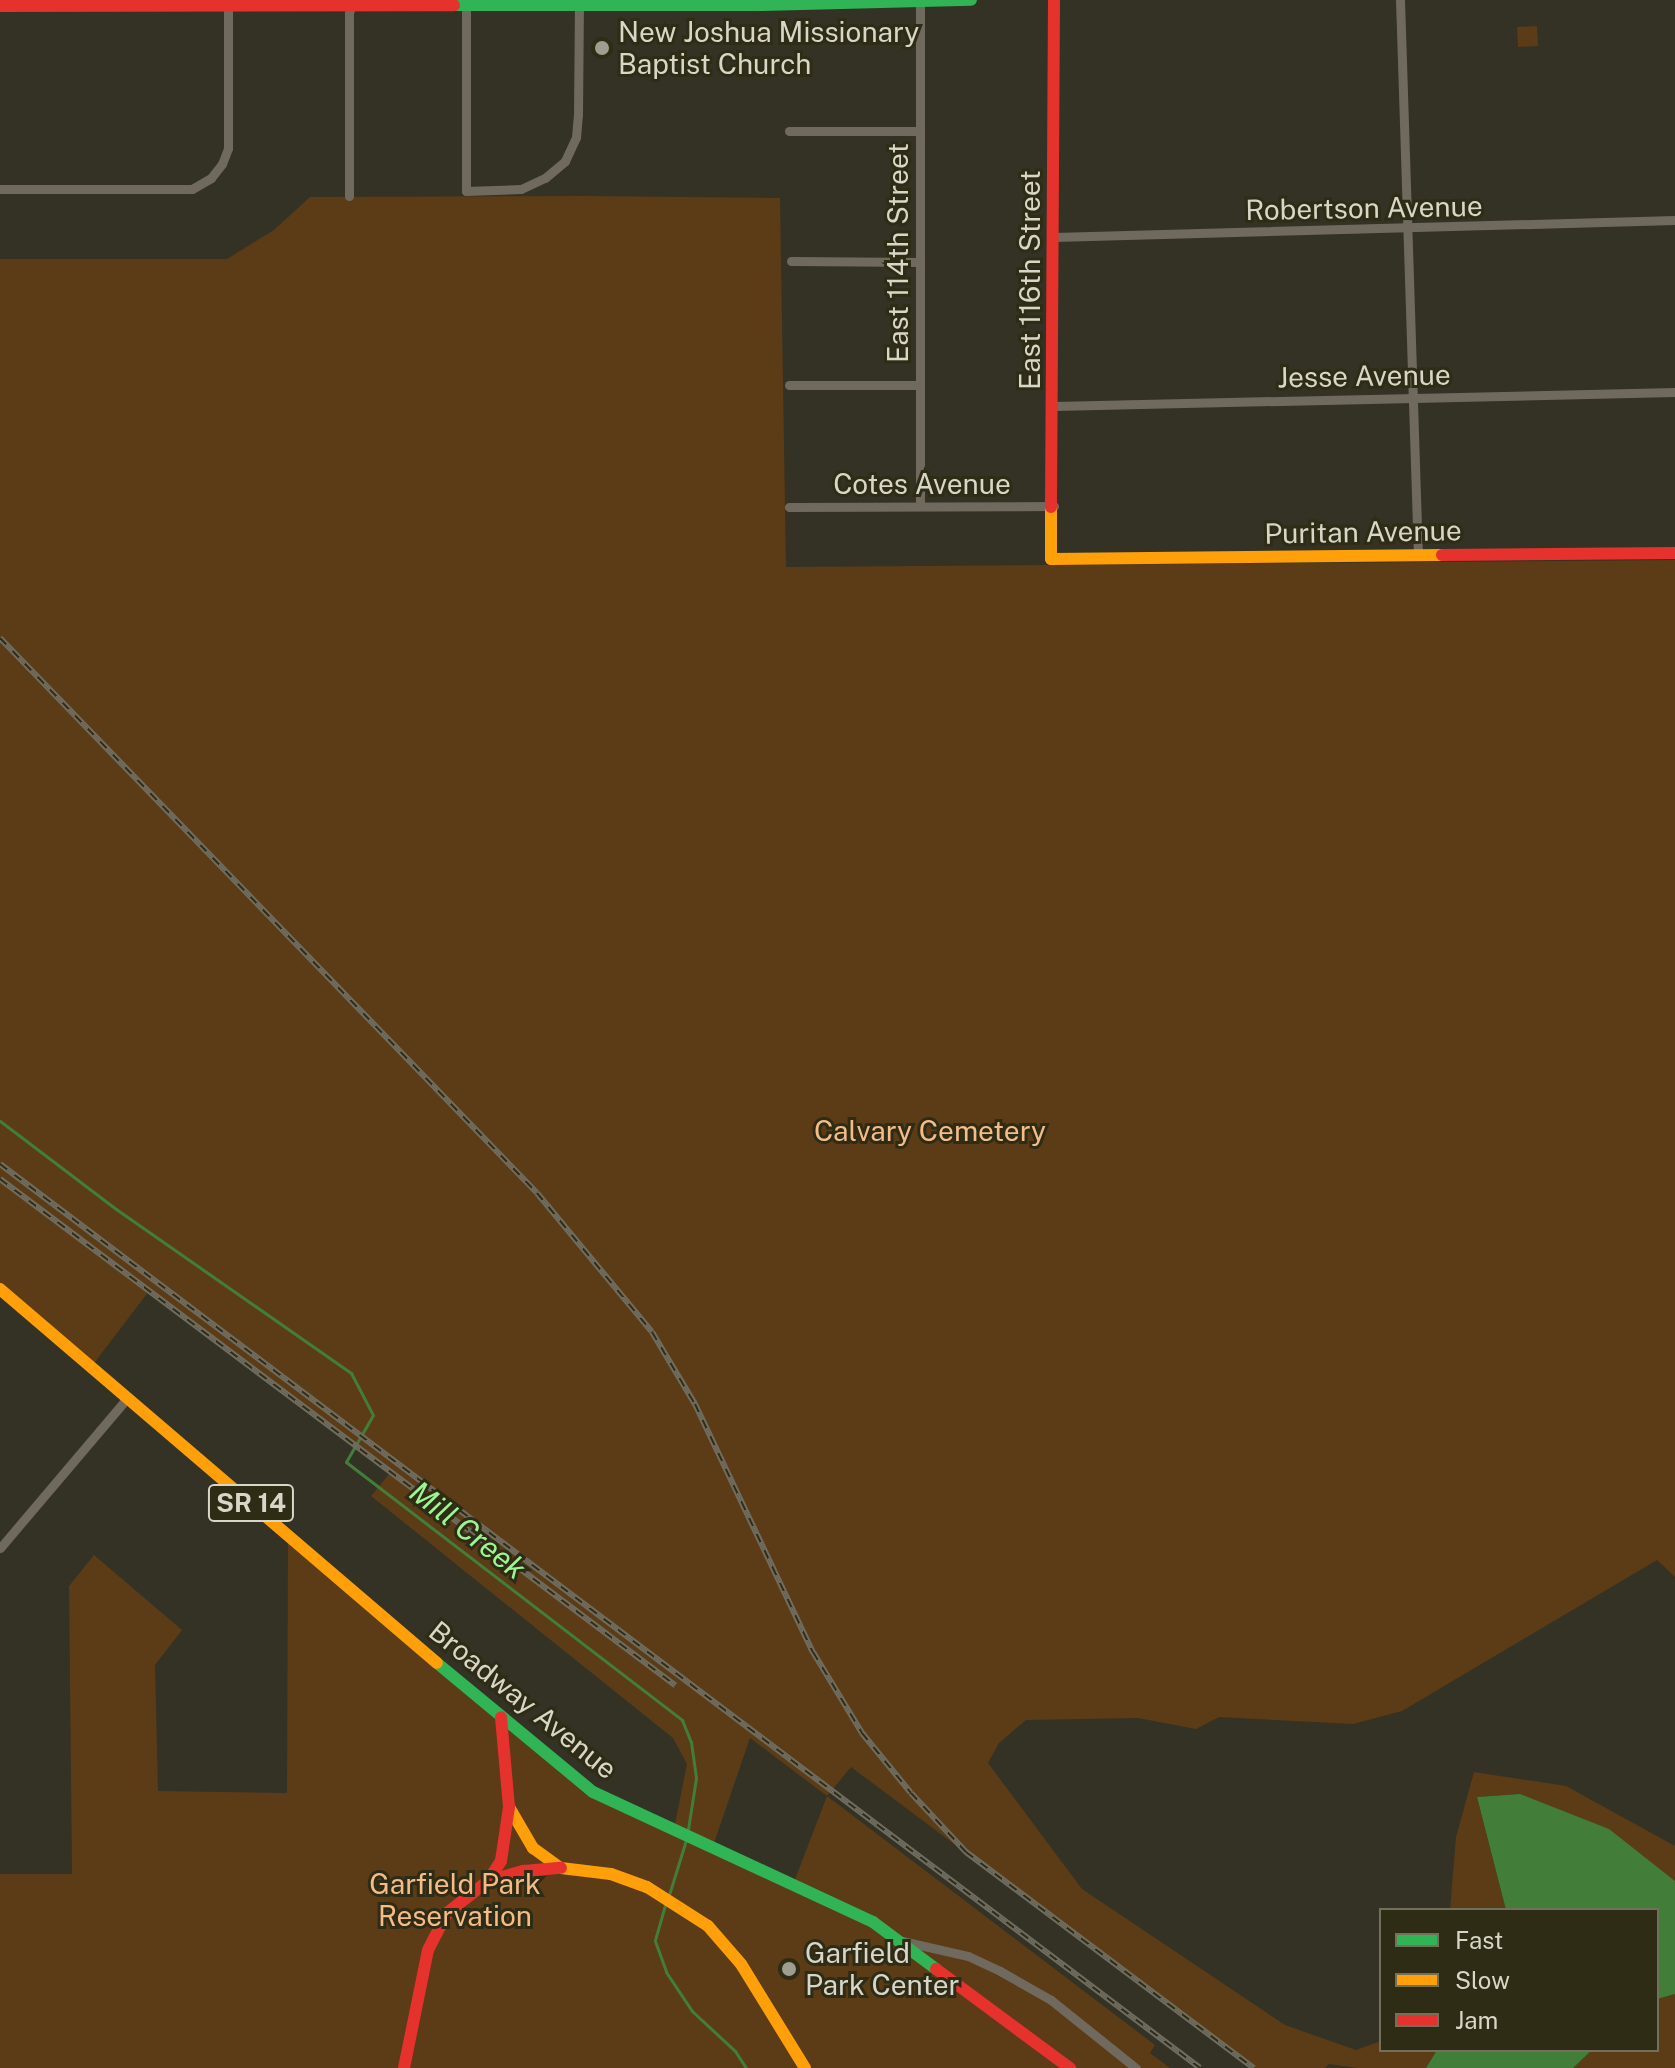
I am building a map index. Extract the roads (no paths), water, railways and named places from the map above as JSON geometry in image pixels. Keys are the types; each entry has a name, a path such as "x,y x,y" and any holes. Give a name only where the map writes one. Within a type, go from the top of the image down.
{"main road":[{"path":"0,6 352,3 466,6 485,3 579,6 971,0"},
{"name":"East 116th Street","path":"1051,559 1054,506 1054,0"},
{"name":"Puritan Avenue","path":"1051,559 1675,553"},
{"name":"Broadway Avenue","path":"0,1289 593,1792 873,1922 1070,2068"},
{"path":"404,2068 428,1950 447,1913 488,1881 501,1861 509,1807 501,1717"},
{"path":"509,1807 533,1848 561,1868"},
{"path":"488,1881 524,1871 561,1868 611,1874 662,1894 708,1926 741,1964 805,2068"}],"street":[{"path":"1400,0 1418,556"},
{"name":"East 114th Street","path":"920,2 920,504"},
{"path":"349,196 352,3"},
{"path":"0,189 192,189 211,178 222,164 228,148 224,4"},
{"path":"466,6 466,191 521,189 545,178 565,161 576,137 578,115 579,6"},
{"path":"789,131 920,131"},
{"name":"Robertson Avenue","path":"1054,237 1408,230 1675,220"},
{"path":"791,261 920,262"},
{"path":"789,385 920,385"},
{"name":"Jesse Avenue","path":"1054,406 1675,392"},
{"name":"Cotes Avenue","path":"789,507 920,504 1054,506"},
{"path":"0,1548 128,1397"},
{"path":"899,1940 968,1956 1000,1971 1051,2000 1136,2068"}],"waterway":[{"name":"Mill Creek","path":"0,1121 116,1209 351,1373 373,1415 346,1462 682,1720 691,1742 696,1778 688,1829"},
{"name":"Mill Creek","path":"668,1898 686,1840"},
{"name":"Mill Creek","path":"665,1905 655,1941 666,1972 692,2011 735,2051 746,2068"}],"railway":[{"path":"0,638 537,1193 652,1332 695,1404 813,1652 862,1733 911,1793 966,1852 1254,2068"},
{"path":"0,1164 1200,2068"},
{"path":"0,1179 675,1685"}],"place":[{"name":"New Joshua Missionary Baptist Church","path":"602,48"},
{"name":"Garfield Park Center","path":"789,1969"}],"park label":[{"name":"Calvary Cemetery","path":"930,1131"},
{"name":"Garfield Park Reservation","path":"455,1900"}]}
